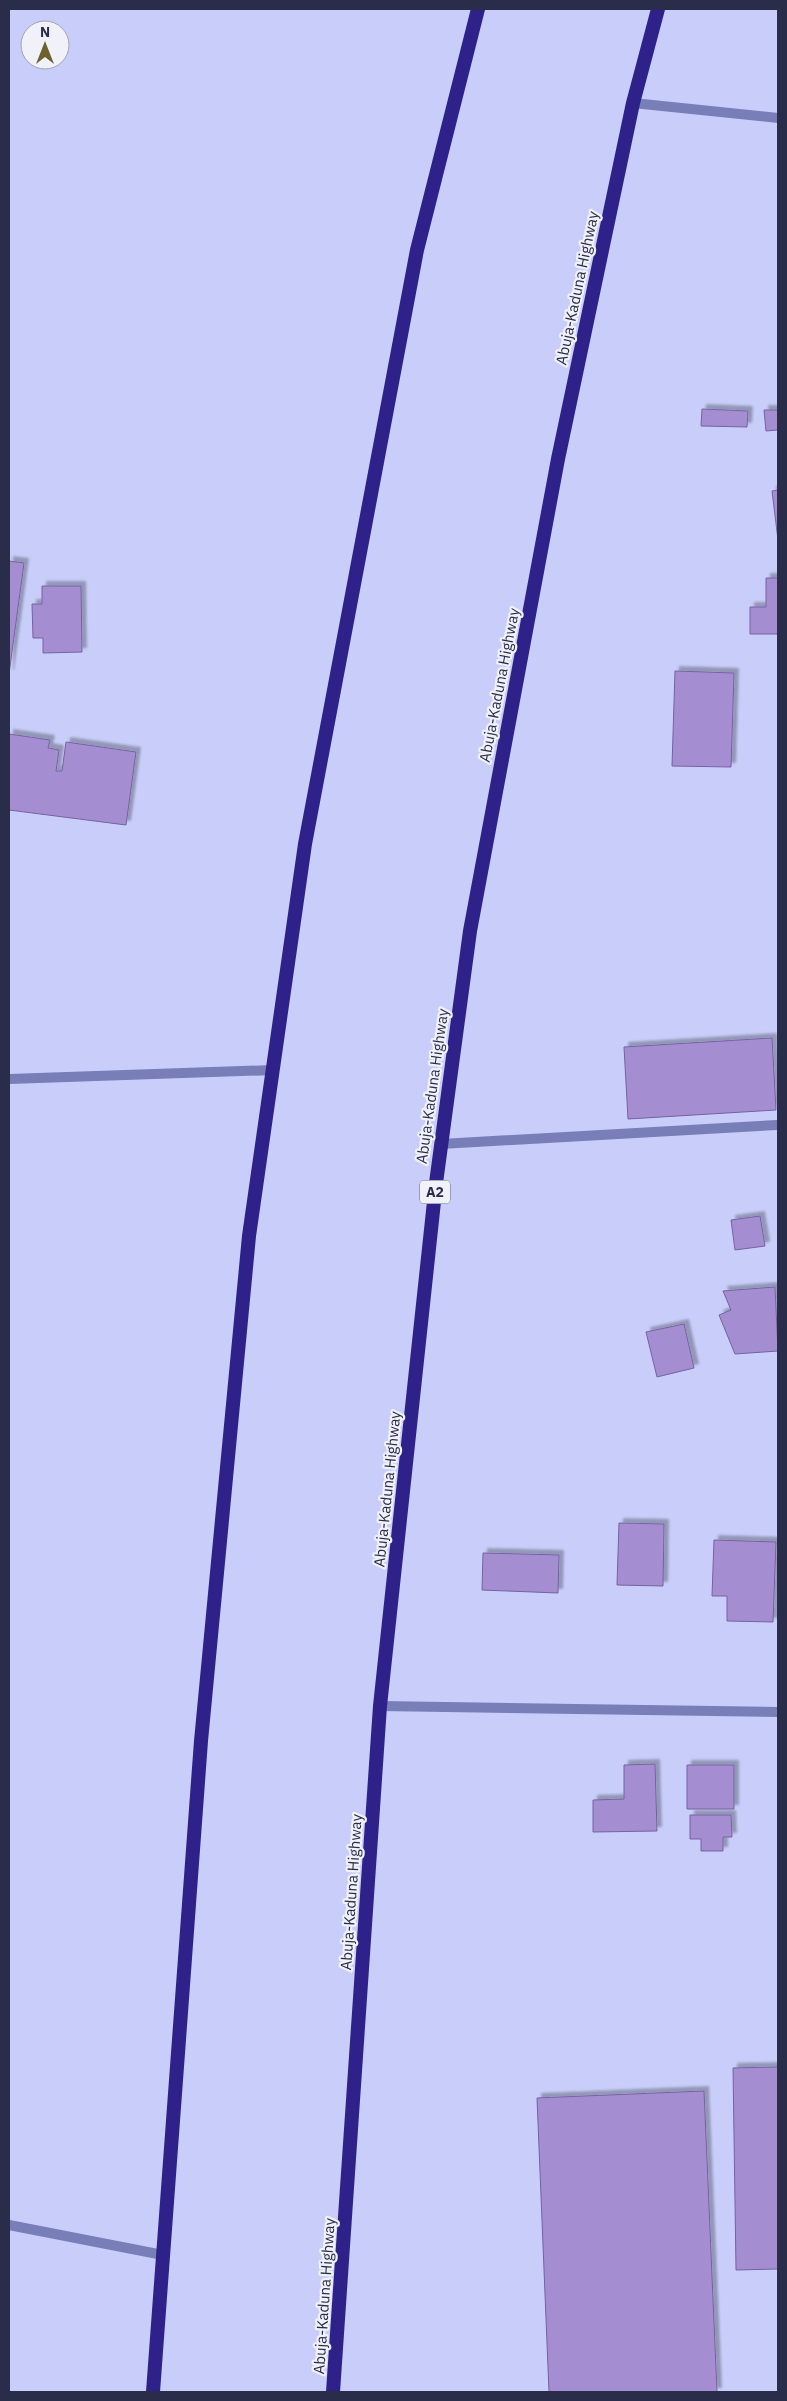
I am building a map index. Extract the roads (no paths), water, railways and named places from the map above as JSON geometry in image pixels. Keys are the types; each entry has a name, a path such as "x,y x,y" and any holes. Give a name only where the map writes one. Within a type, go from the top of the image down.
{"highway":[{"path":"153,2392 202,1731 250,1236 305,844 417,250 478,9"},
{"name":"Abuja-Kaduna Highway","path":"333,2392 380,1706 441,1144 470,931 558,459 633,103 658,9"}],"street":[{"path":"633,103 778,118"},
{"path":"9,1079 273,1070"},
{"path":"441,1144 777,1125"},
{"path":"380,1706 778,1712"},
{"path":"9,2225 162,2255"}]}
